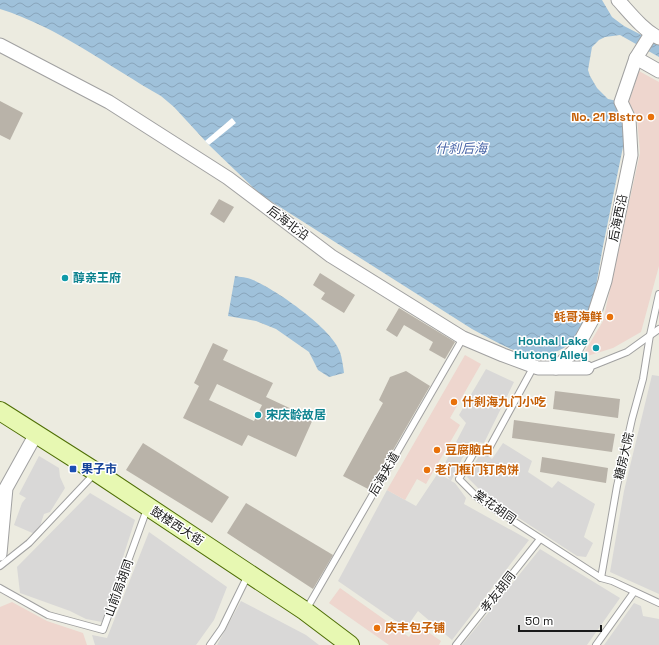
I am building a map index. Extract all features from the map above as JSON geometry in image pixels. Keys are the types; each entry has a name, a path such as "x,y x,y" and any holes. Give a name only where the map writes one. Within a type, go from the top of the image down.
{"main road":[{"name":"鼓楼西大街","path":"0,411 96,472 306,611 350,645"}],"street":[{"path":"618,0 655,36"},
{"name":"后海西沿","path":"556,368 576,349 593,318 605,281 631,155 629,119 621,102 636,58 655,36"},
{"name":"后海北沿","path":"0,45 109,102 228,178 331,256 462,338 538,368 587,368"},
{"path":"636,58 659,71"},
{"path":"0,554 6,488 36,434"}],"lane":[{"name":"糖房大院","path":"601,578 617,486 643,379 650,335 659,294"},
{"path":"587,368 627,352 659,329"},
{"name":"后海夹道","path":"306,611 462,338"},
{"name":"棠花胡同","path":"534,366 487,452 477,447 460,479 478,498 601,578 612,581 659,604"},
{"path":"0,566 29,543 96,472"},
{"name":"山前局胡同","path":"0,588 48,615 104,630 148,507"},
{"name":"孝友胡同","path":"456,645 540,538"},
{"path":"210,645 222,628 249,574"},
{"path":"596,645 634,592"}],"shaded area":[{"path":"639,71 659,82 659,266 641,332 613,348 581,358 603,321 640,153 637,118 629,102"},
{"path":"465,355 481,364 450,418 460,425 426,484 417,479 405,500 387,490"},
{"path":"486,369 514,382 484,443 471,441 451,481 455,483 466,498 464,504 529,540 452,640 418,611 406,628 338,581 387,490 416,506 438,473 450,480 442,469 466,423 459,415"},
{"path":"652,375 659,376 659,594 610,572 624,491"},
{"path":"503,443 532,461 528,472 552,488 558,481 595,504 584,537 593,543 586,557 577,556 488,498 467,477 482,450 492,459"},
{"path":"39,456 59,468 60,477 65,488 50,512 44,514 37,535 14,525 22,503 26,498 19,494"},
{"path":"90,493 135,520 102,622 86,619 70,611 20,593 17,567"},
{"path":"149,532 227,587 214,620 196,645 95,645 92,635 107,638"},
{"path":"540,549 620,598 587,645 462,645"},
{"path":"340,588 409,637 418,625 441,641 439,645 389,645 329,603"},
{"path":"241,601 306,635 319,645 217,645"},
{"path":"12,602 47,621 83,633 87,645 0,645 0,607"},
{"path":"634,603 641,606 643,616 659,619 659,645 604,645"}],"water":[{"name":"什刹后海","path":"0,0 602,0 612,17 624,26 659,44 659,57 620,35 605,37 599,40 592,47 588,70 590,76 597,88 608,99 617,101 625,120 623,147 597,282 591,306 582,329 571,343 556,352 544,355 533,355 509,348 472,329 261,195 209,145 174,107 161,96 82,48 42,26 0,9"},
{"path":"235,276 248,278 263,285 315,321 327,332 335,343 341,354 344,373 329,377 318,370 309,352 276,329 256,321 228,316"}],"pier":[{"path":"232,118 236,123 209,145 205,141"}],"building":[{"path":"0,101 23,113 10,140 0,135"},
{"path":"219,199 234,207 224,223 210,214"},
{"path":"320,273 355,295 344,313 321,299 325,293 313,285"},
{"path":"399,308 455,342 445,359 429,350 433,342 404,325 397,337 386,330"},
{"path":"213,343 228,350 223,360 273,383 266,397 313,419 296,457 248,435 242,446 183,418 199,386 194,383","holes":["217,384 262,405 254,421 209,400"]},
{"path":"406,371 430,386 370,490 343,476 383,403 379,400 390,377"},
{"path":"555,391 620,399 618,418 553,409"},
{"path":"514,420 615,434 612,452 512,438"},
{"path":"143,443 229,497 212,523 126,470"},
{"path":"542,457 608,468 606,483 540,472"},
{"path":"246,503 333,555 313,589 227,533"}],"place":[{"name":"No. 21 Bistro","path":"651,117"},
{"name":"醇亲王府","path":"65,278"},
{"name":"蚝哥海鲜","path":"610,317"},
{"name":"Houhai Lake Hutong Alley","path":"596,348"},
{"name":"什刹海九门小吃","path":"454,402"},
{"name":"宋庆龄故居","path":"258,415"},
{"name":"豆腐脑白","path":"437,450"},
{"name":"果子市","path":"73,469"},
{"name":"老门框门钉肉饼","path":"427,470"},
{"name":"庆丰包子铺","path":"377,628"}]}
